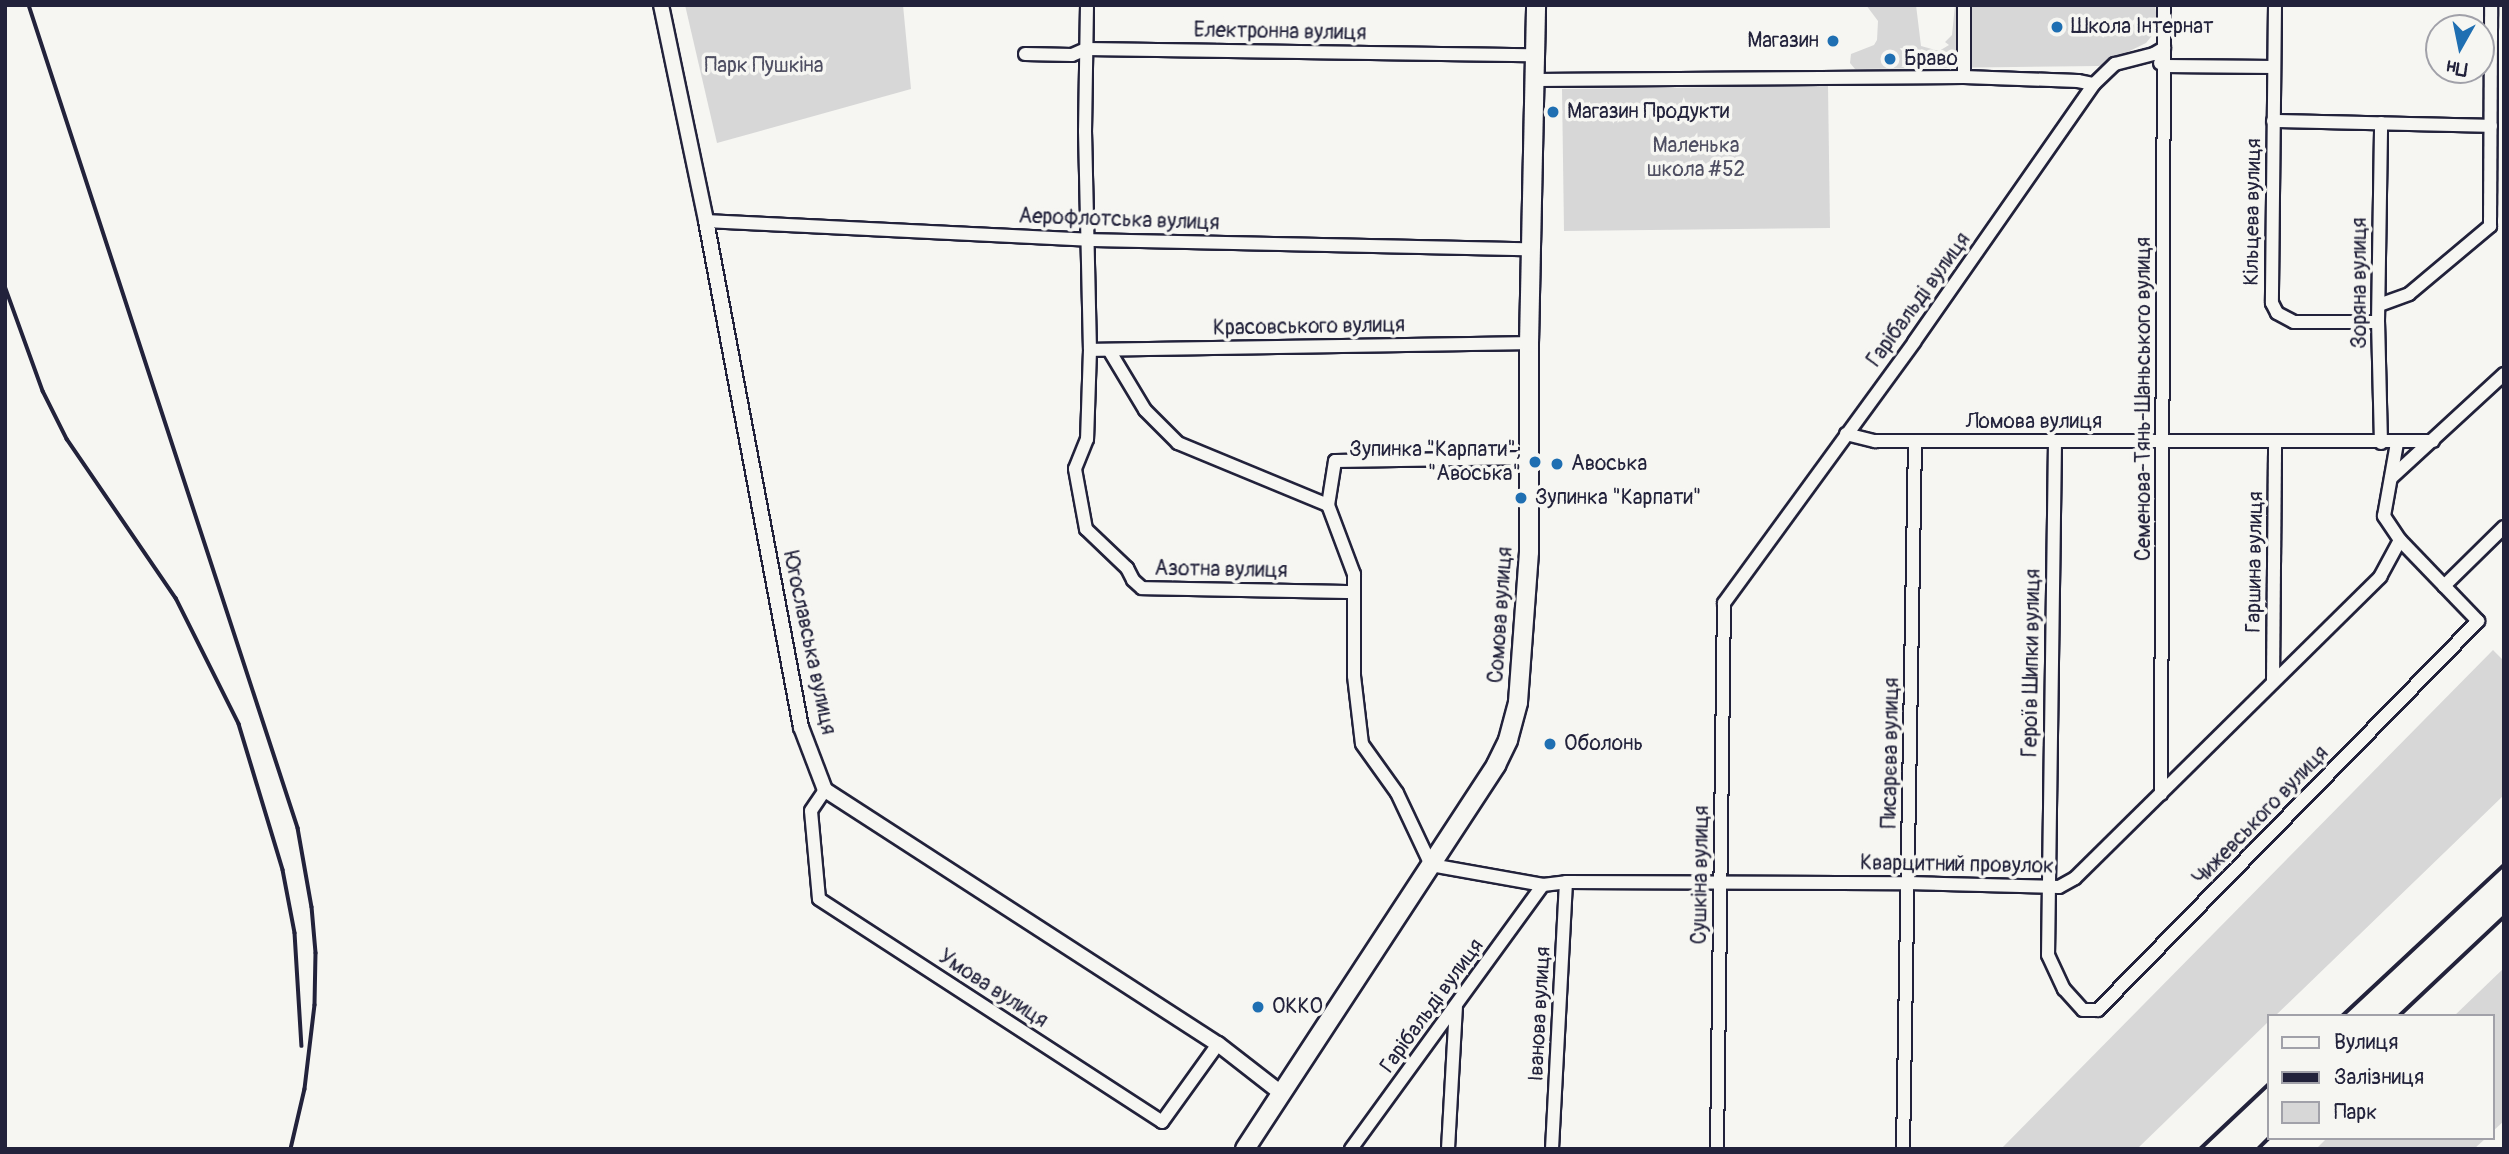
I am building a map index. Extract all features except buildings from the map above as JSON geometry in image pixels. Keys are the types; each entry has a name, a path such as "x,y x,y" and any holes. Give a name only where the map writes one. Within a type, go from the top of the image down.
{"main road":[{"name":"Сомова вулиця","path":"1245,1149 1496,765 1508,740 1515,715 1529,552 1529,343 1536,5"}],"street":[{"name":"Югославська вулиця","path":"661,5 706,221 801,727 825,790"},
{"name":"Азотна вулиця","path":"1087,5 1090,350 1087,439 1075,468 1086,529 1127,568 1136,585 1354,592"},
{"path":"1964,5 1964,77"},
{"name":"Семенова-Тянь-Шаньського вулиця","path":"2161,794 2164,5"},
{"name":"Кільцева вулиця","path":"2275,5 2272,303 2277,313 2294,322 2378,322"},
{"path":"2379,305 2409,294 2490,226 2491,126 2498,71 2491,5"},
{"name":"Гарібальді вулиця","path":"1724,603 1921,333 2094,84 2115,64 2164,48"},
{"name":"Електронна вулиця","path":"1026,54 1072,55 1086,49 1535,55"},
{"path":"2146,56 2165,66 2274,67"},
{"path":"1535,80 1964,77 2078,81 2094,84"},
{"path":"2273,121 2491,126"},
{"name":"Зоряна вулиця","path":"2381,123 2378,322 2381,443"},
{"name":"Аерофлотська вулиця","path":"706,221 1088,240 1531,249"},
{"name":"Красовського вулиця","path":"1090,350 1529,343"},
{"path":"1109,349 1145,410 1178,443 1328,505"},
{"path":"2390,478 2504,374"},
{"name":"Ломова вулиця","path":"1846,434 1875,441 2432,442"},
{"name":"Писарєва вулиця","path":"1903,1149 1915,441"},
{"name":"Героїв Шипки вулиця","path":"2047,886 2055,442"},
{"name":"Гаршина вулиця","path":"2273,681 2275,443"},
{"path":"2397,443 2384,516 2400,540"},
{"path":"1431,865 1398,793 1362,744 1354,676 1354,574 1328,505 1335,461 1529,458"},
{"path":"2444,586 2504,527"},
{"name":"Кварцитний провулок","path":"1431,865 1543,885 1566,882 2068,884 2380,577 2400,540"},
{"name":"Чижевського вулиця","path":"2047,886 2048,955 2064,989 2083,1010 2098,1010 2478,621 2400,540"},
{"name":"Сушкіна вулиця","path":"1717,1149 1724,603"},
{"path":"825,790 1217,1044 1281,1093"},
{"name":"Умова вулиця","path":"825,790 811,811 819,899 933,974 1162,1122 1217,1044"},
{"name":"Іванова вулиця","path":"1552,1149 1566,882"},
{"name":"Гарібальді вулиця","path":"1351,1149 1543,885"},
{"path":"1448,1149 1456,1006"}],"green space":[{"name":"Парк Пушкіна","path":"685,5 903,5 911,89 717,143"},
{"path":"1866,5 1916,5 1921,46 1939,51 1949,45 1945,42 1952,35 1955,5 2155,5 2157,19 2154,33 2146,43 2099,66 1855,69 1850,63 1851,54 1874,45 1877,40 1878,21"},
{"name":"Маленька школа #52","path":"1828,86 1830,228 1564,231 1562,89"},
{"path":"2493,650 2504,661 2504,795 2277,1014 2268,1014 2268,1022 2137,1149 2001,1149"},
{"path":"2504,968 2504,1121 2495,1129 2495,1014 2456,1014"},
{"path":"2325,1140 2484,1140 2474,1149 2316,1149"}],"railway":[{"path":"29,5 298,828 312,907 316,953 315,1005 305,1089 291,1149"},
{"path":"5,286 43,391 67,439 176,598 239,724 283,870 295,933 302,1046"},
{"path":"2344,1014 2504,865"},
{"path":"2401,1014 2504,917"},
{"path":"2200,1149 2268,1085"},
{"path":"2258,1149 2268,1139"}],"place":[{"name":"Школа Інтернат","path":"2057,27"},
{"name":"Магазин","path":"1833,41"},
{"name":"Браво","path":"1890,59"},
{"name":"Магазин Продукти","path":"1553,112"},
{"name":"Зупинка \"Карпати\", \"Авоська\"","path":"1535,462"},
{"name":"Авоська","path":"1557,464"},
{"name":"Зупинка \"Карпати\"","path":"1521,498"},
{"name":"Оболонь","path":"1550,744"},
{"name":"ОККО","path":"1258,1007"}]}
